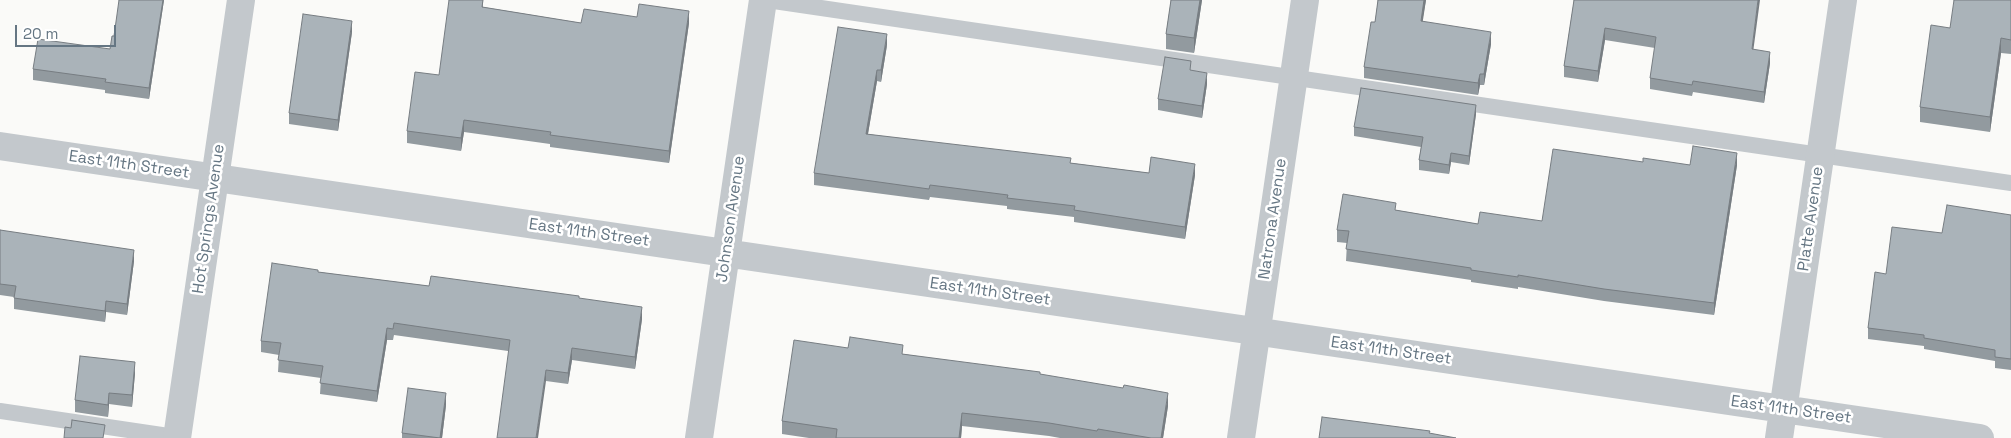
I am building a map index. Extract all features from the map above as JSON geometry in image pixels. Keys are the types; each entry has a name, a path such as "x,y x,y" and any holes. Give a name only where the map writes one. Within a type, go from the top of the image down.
{"street":[{"name":"Hot Springs Avenue","path":"179,438 241,0"},
{"name":"Johnson Avenue","path":"699,438 765,0"},
{"name":"Natrona Avenue","path":"1242,438 1305,0"},
{"name":"Platte Avenue","path":"1779,438 1843,0"},
{"name":"East 11th Street","path":"0,146 1980,438"}],"lane":[{"path":"765,0 2011,183"},
{"path":"0,411 179,438"}],"building":[{"path":"119,0 163,0 149,88 105,82 106,79 33,69 38,39 110,49 112,36 114,36"},
{"path":"449,0 483,0 482,7 581,23 584,9 637,17 639,4 689,11 669,151 550,135 551,132 464,120 461,138 407,131 415,72 439,75"},
{"path":"1171,0 1200,0 1194,38 1166,34"},
{"path":"1378,0 1424,0 1421,21 1491,32 1484,74 1480,74 1478,83 1364,67 1371,22 1375,22"},
{"path":"1574,0 1758,0 1752,49 1770,52 1764,92 1693,81 1692,85 1650,78 1656,37 1605,28 1598,71 1564,66"},
{"path":"1954,0 2011,0 2011,40 2001,38 1990,117 1920,107 1931,25 1950,28"},
{"path":"303,14 352,21 338,120 289,113"},
{"path":"838,27 887,34 881,70 877,70 866,134 1071,158 1070,163 1149,173 1151,157 1195,164 1185,227 1074,210 1075,206 1007,198 1008,195 930,185 929,189 814,173"},
{"path":"1165,57 1191,61 1190,70 1207,73 1202,106 1158,99"},
{"path":"1361,88 1476,105 1469,156 1451,153 1449,165 1419,160 1423,137 1354,127"},
{"path":"1693,146 1737,153 1714,303 1604,289 1518,275 1518,277 1346,249 1349,231 1337,230 1343,194 1396,203 1395,210 1478,224 1480,212 1542,221 1553,149 1643,162 1643,158 1690,165"},
{"path":"1947,205 2011,215 2011,359 1995,357 1995,350 1924,338 1924,335 1868,328 1875,272 1886,274 1892,227 1942,233"},
{"path":"0,230 134,250 127,304 106,301 105,311 14,298 16,286 0,284"},
{"path":"272,263 318,270 318,272 429,286 431,276 579,296 579,298 642,307 635,357 572,348 568,373 546,370 536,438 497,438 510,340 394,323 393,329 387,328 377,391 320,383 323,366 278,360 281,343 261,341"},
{"path":"850,337 903,345 902,354 1040,372 1040,374 1123,388 1124,385 1168,393 1161,438 962,413 959,438 836,438 837,429 782,421 794,340 848,348"},
{"path":"80,356 135,362 132,395 109,393 108,405 75,400"},
{"path":"408,388 446,393 440,438 402,433"},
{"path":"1322,417 1430,431 1429,433 1456,438 1319,438"},
{"path":"72,420 105,425 103,438 64,438 65,427 71,428"}]}
